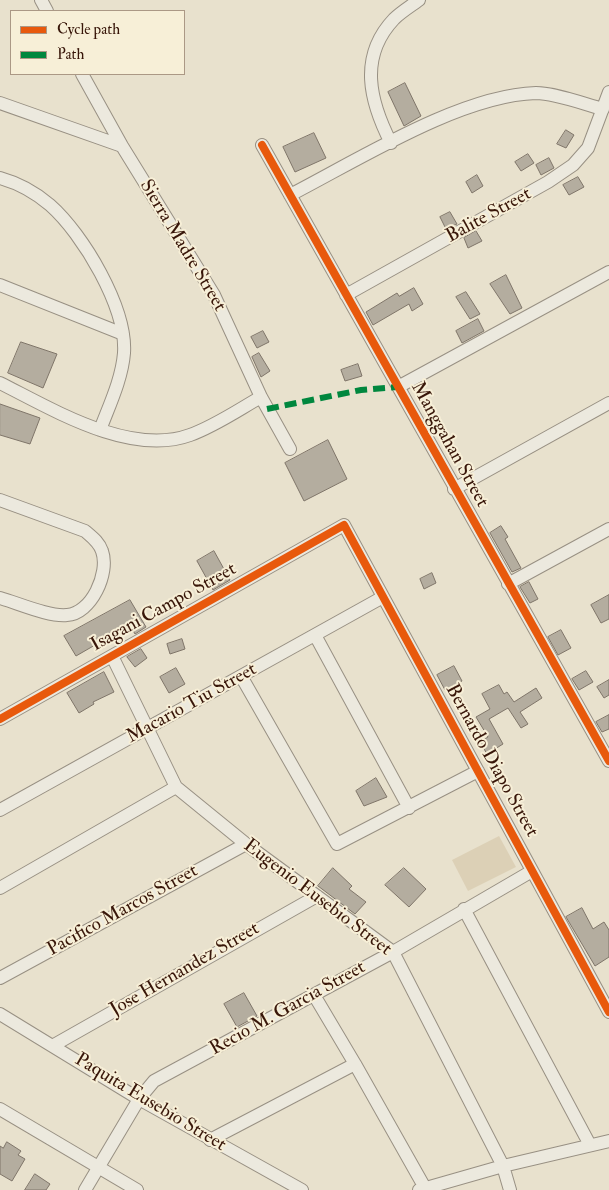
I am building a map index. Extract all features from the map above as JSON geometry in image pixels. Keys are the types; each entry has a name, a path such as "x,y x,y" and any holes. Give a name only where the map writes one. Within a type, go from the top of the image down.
{"street":[{"path":"391,142 379,120 371,94 372,61 380,39 394,19 419,0"},
{"name":"Sierra Madre Street","path":"83,75 122,146 214,295 261,397 290,449"},
{"name":"Balite Street","path":"346,295 548,182 573,165 588,148 609,92"},
{"path":"290,195 391,142 478,103 538,93 603,109"},
{"path":"0,103 122,146"},
{"name":"Manggahan Street","path":"262,145 454,489 609,761"},
{"path":"0,178 16,182 50,204 76,233 113,301 122,334 124,353 118,381 100,430"},
{"path":"398,387 609,272"},
{"path":"0,285 122,334"},
{"path":"0,383 58,412 100,430 129,438 162,440 189,436 261,397"},
{"path":"454,489 609,403"},
{"path":"0,500 85,532 96,541 103,553 103,569 97,588 88,605 78,613 66,616 0,598"},
{"name":"Bernardo Diapo Street","path":"344,525 609,1012"},
{"name":"Isagani Campo Street","path":"0,719 344,525"},
{"path":"508,584 609,529"},
{"name":"Macario Tiu Street","path":"0,810 383,597"},
{"path":"315,635 409,808"},
{"name":"Eugenio Eusebio Street","path":"112,656 176,787 246,844 393,952 504,1166 510,1190"},
{"path":"241,676 337,844 478,771"},
{"path":"0,888 176,787"},
{"name":"Pacifico Marcos Street","path":"0,978 246,844"},
{"name":"Recio M. Garcia Street","path":"85,1190 139,1099 154,1082 393,952 464,908 532,871"},
{"name":"Jose Hernandez Street","path":"54,1045 317,896"},
{"path":"464,908 590,1145"},
{"path":"314,995 355,1064 422,1189 504,1166 609,1141"},
{"name":"Paquita Eusebio Street","path":"0,1014 54,1045 139,1099 302,1190"},
{"path":"210,1140 355,1064"},
{"path":"0,1109 137,1190"}],"shaded area":[{"path":"499,836 516,867 468,891 452,860"}],"building":[{"path":"405,83 421,116 404,126 388,92"},
{"path":"566,130 574,135 566,148 557,144"},
{"path":"314,133 326,158 295,172 283,147"},
{"path":"528,154 534,163 521,171 515,162"},
{"path":"549,158 554,168 541,175 536,165"},
{"path":"477,175 483,186 472,193 466,182"},
{"path":"578,177 584,187 569,195 563,185"},
{"path":"450,212 457,224 446,229 440,217"},
{"path":"476,231 482,241 468,248 464,238"},
{"path":"506,275 522,308 510,314 490,284"},
{"path":"414,288 423,304 412,311 409,304 373,325 366,312 397,293 399,296"},
{"path":"466,292 480,314 470,319 456,297"},
{"path":"478,319 484,331 462,343 456,331"},
{"path":"263,331 269,342 257,348 251,337"},
{"path":"21,342 57,354 43,388 8,373"},
{"path":"259,353 270,371 261,377 252,357"},
{"path":"358,364 362,376 345,381 341,370"},
{"path":"0,404 40,418 30,444 0,435"},
{"path":"328,440 347,479 304,501 285,463"},
{"path":"501,526 508,537 505,539 521,568 512,572 490,533"},
{"path":"214,551 230,580 213,590 197,561"},
{"path":"432,573 436,583 424,589 420,579"},
{"path":"529,582 538,599 530,603 520,587"},
{"path":"609,595 609,619 601,623 591,605"},
{"path":"130,600 146,627 135,634 130,625 115,634 116,636 103,643 102,641 76,656 64,636"},
{"path":"561,630 571,648 558,655 548,637"},
{"path":"182,639 185,649 170,654 167,644"},
{"path":"141,649 147,658 135,667 127,657"},
{"path":"454,666 462,681 445,690 437,675"},
{"path":"176,668 185,684 169,693 160,677"},
{"path":"586,671 593,682 579,690 572,679"},
{"path":"104,672 114,692 93,702 94,704 79,713 67,693"},
{"path":"609,680 609,695 604,698 597,687"},
{"path":"499,685 504,694 507,692 514,702 536,688 542,698 520,712 528,724 521,728 508,708 489,719 503,744 487,754 480,742 488,737 476,717 490,709 482,694"},
{"path":"609,715 609,729 602,732 596,722"},
{"path":"376,778 387,797 364,806 356,791"},
{"path":"333,868 352,886 349,889 366,902 355,914 318,886"},
{"path":"404,868 426,889 409,907 385,885"},
{"path":"582,908 593,929 604,922 609,930 609,957 595,966 566,917"},
{"path":"244,993 257,1016 237,1027 224,1004"},
{"path":"7,1142 21,1151 18,1155 25,1159 12,1181 0,1174 0,1146 3,1148"},
{"path":"35,1174 50,1184 46,1190 25,1190"}],"marked path":[{"path":"267,409 361,390 398,387"}],"cycle path":[{"path":"262,145 609,761"},
{"path":"0,719 344,525 609,1012"}]}
